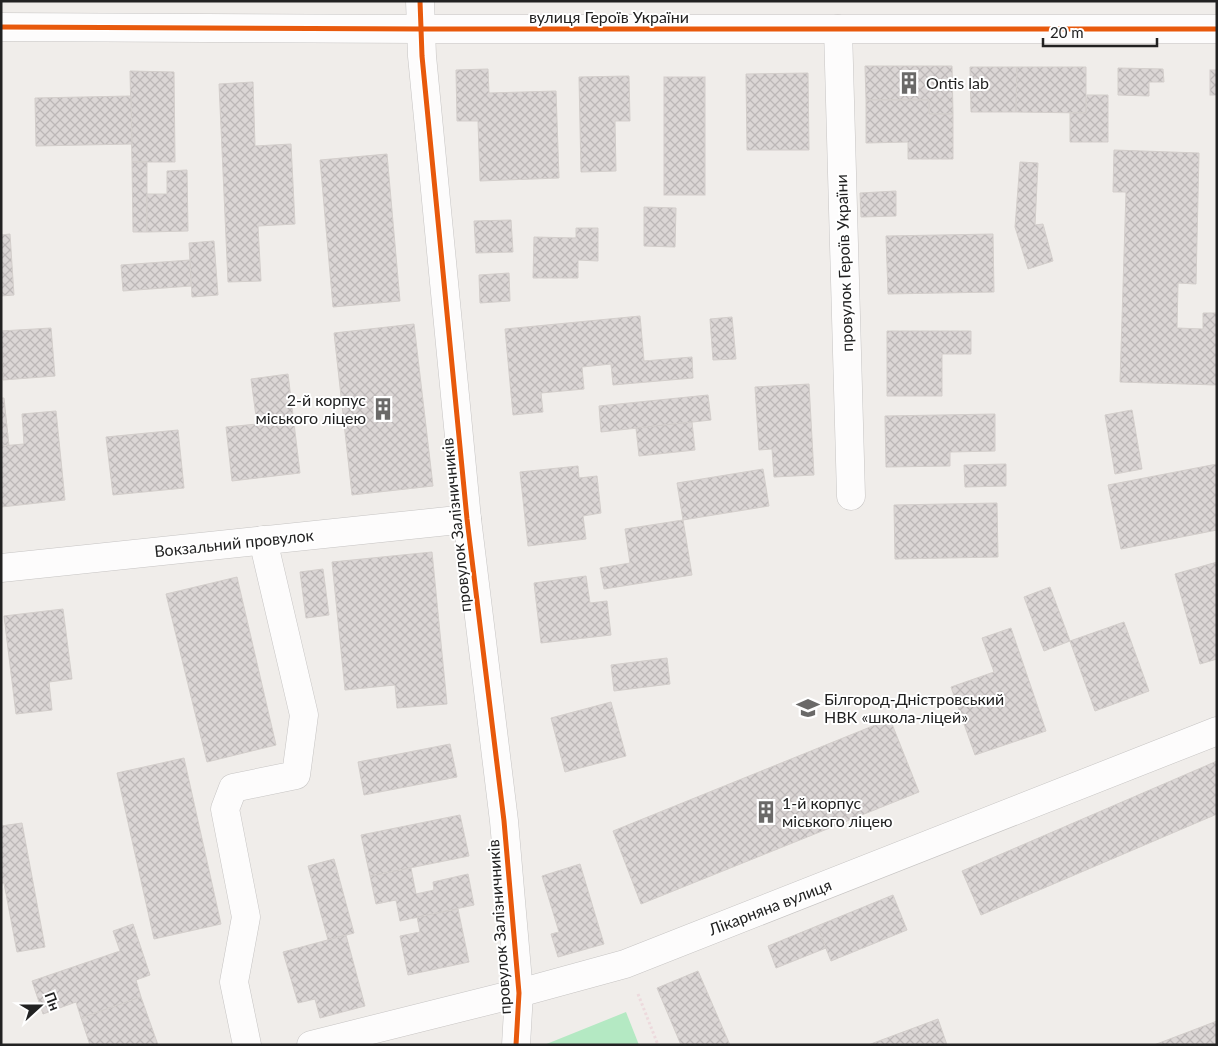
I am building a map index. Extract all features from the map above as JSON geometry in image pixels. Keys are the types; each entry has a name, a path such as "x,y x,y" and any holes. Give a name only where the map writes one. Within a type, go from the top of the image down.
{"street":[{"name":"провулок Залізничників","path":"420,1 423,66 466,520 504,821 519,993 516,1045"},
{"name":"вулиця Героїв України","path":"1,27 1217,29"},
{"name":"провулок Героїв України","path":"838,29 851,496"},
{"name":"Вокзальний провулок","path":"1,568 466,520"},
{"path":"247,1045 234,982 246,918 225,809 233,788 296,775 304,715 263,540"},
{"name":"Лікарняна вулиця","path":"311,1045 519,993 625,964 1217,731"}],"path":[{"path":"625,964 658,1045"}],"green space":[{"path":"626,1012 639,1045 544,1045"}],"building":[{"name":"Ontis lab","path":"865,66 952,66 953,114 929,114 929,100 866,100"},
{"path":"970,67 1017,67 1016,112 971,112"},
{"path":"1017,67 1086,67 1086,113 1016,112"},
{"path":"1118,68 1163,69 1164,82 1149,82 1149,96 1118,95"},
{"path":"488,69 489,93 556,91 559,178 480,181 478,121 457,121 456,70"},
{"path":"1210,70 1217,70 1217,95 1210,95"},
{"path":"130,71 174,72 175,162 132,162"},
{"path":"808,73 809,150 747,150 746,74"},
{"path":"629,76 630,121 615,121 616,171 581,172 579,77"},
{"path":"664,77 705,77 705,195 664,195"},
{"path":"253,82 255,146 291,144 295,224 258,226 261,281 228,282 219,84"},
{"path":"1087,95 1108,95 1108,142 1070,142 1070,113 1086,113"},
{"path":"131,96 132,144 36,146 35,98"},
{"path":"866,100 929,100 929,114 953,114 953,159 908,159 908,142 866,143"},
{"path":"1114,150 1199,153 1196,284 1178,283 1177,328 1203,329 1203,313 1217,313 1217,385 1120,382 1126,192 1113,192"},
{"path":"387,154 400,301 333,307 320,160"},
{"path":"132,162 147,162 147,232 133,232"},
{"path":"1020,162 1038,163 1035,225 1043,224 1053,261 1028,269 1015,227"},
{"path":"187,170 188,231 147,232 147,194 167,194 167,171"},
{"path":"896,191 896,216 861,217 860,193"},
{"path":"644,207 676,208 675,247 644,246"},
{"path":"511,220 513,252 476,253 474,221"},
{"path":"576,228 598,228 598,261 578,260 578,278 533,278 534,237 576,238"},
{"path":"10,234 14,295 1,296 1,235"},
{"path":"993,234 994,292 888,294 886,236"},
{"path":"214,241 218,295 192,297 189,243"},
{"path":"190,260 191,286 123,291 121,265"},
{"path":"509,273 510,301 480,303 479,275"},
{"path":"640,316 644,361 692,357 693,378 613,385 611,364 582,367 584,389 541,393 543,412 513,415 505,329"},
{"path":"732,317 736,359 713,360 710,319"},
{"name":"2-й корпус міського ліцею","path":"414,324 433,486 352,495 334,333"},
{"path":"51,328 55,376 3,380 1,331"},
{"path":"887,331 971,331 971,354 942,354 942,396 887,396"},
{"path":"288,374 300,473 232,481 226,427 257,424 251,379"},
{"path":"809,384 814,475 774,477 772,449 759,450 755,387"},
{"path":"708,395 711,420 601,432 599,406"},
{"path":"1,398 4,398 9,446 1,446"},
{"path":"1132,410 1142,469 1115,474 1105,415"},
{"path":"56,411 65,500 1,507 1,446 24,444 22,414"},
{"path":"995,414 995,451 950,452 950,466 886,467 885,416"},
{"path":"692,422 695,450 639,456 636,428"},
{"path":"178,430 184,488 113,495 106,437"},
{"path":"1006,464 1006,486 965,487 964,465"},
{"path":"1217,464 1217,530 1121,549 1108,485"},
{"path":"578,466 579,478 597,476 601,513 583,516 586,539 528,546 520,472"},
{"path":"763,469 769,506 683,520 677,483"},
{"path":"997,503 998,557 895,559 894,505"},
{"path":"683,520 692,575 604,589 600,568 630,563 625,529"},
{"path":"432,552 447,704 397,708 395,685 345,690 332,562"},
{"path":"1217,562 1217,659 1200,664 1175,574"},
{"path":"323,569 329,615 306,618 300,572"},
{"path":"586,576 590,603 607,601 611,635 541,643 534,583"},
{"path":"237,577 276,745 207,762 166,594"},
{"path":"1050,587 1070,641 1044,651 1024,597"},
{"path":"63,609 72,679 49,682 52,710 16,714 4,616"},
{"path":"1124,622 1149,691 1095,711 1070,641"},
{"path":"1011,628 1046,731 975,755 951,687 994,672 982,638"},
{"path":"667,658 670,684 614,691 611,665"},
{"path":"611,702 626,756 565,772 551,718"},
{"name":"1-й корпус міського ліцею","path":"890,719 919,792 641,904 613,831"},
{"path":"450,744 457,777 364,795 358,762"},
{"path":"184,758 221,924 154,939 117,773"},
{"path":"1217,761 1217,814 981,915 962,871"},
{"path":"460,815 469,856 370,876 361,835"},
{"path":"22,823 45,947 17,952 4,883 1,884 1,826"},
{"path":"334,859 354,933 328,940 308,866"},
{"path":"580,864 604,944 558,957 551,934 559,932 542,876"},
{"path":"411,868 416,894 434,890 433,882 468,874 474,905 400,921 396,900 376,904 370,876"},
{"path":"893,895 907,930 831,961 817,926"},
{"path":"458,909 469,962 408,975 400,936 420,932 417,917"},
{"path":"133,924 150,975 136,980 141,997 81,1018 76,1002 43,1014 32,981 120,951 113,931"},
{"path":"817,926 826,948 776,968 768,946"},
{"path":"346,935 365,1006 320,1018 315,999 298,1003 283,952"},
{"path":"698,971 730,1045 681,1045 657,988"},
{"path":"141,997 158,1045 90,1045 81,1018"},
{"path":"938,1019 947,1045 868,1045"},
{"path":"1217,1021 1217,1045 1154,1045"}],"cycle path":[{"path":"420,1 422,56 467,519 504,821 519,993 516,1045"},
{"path":"1,27 1217,29"}],"place":[{"name":"Ontis lab","path":"909,83"},
{"name":"2-й корпус міського ліцею","path":"383,409"},
{"name":"Білгород-Дністровський НВК «школа-ліцей»","path":"808,708"},
{"name":"1-й корпус міського ліцею","path":"766,812"}]}
